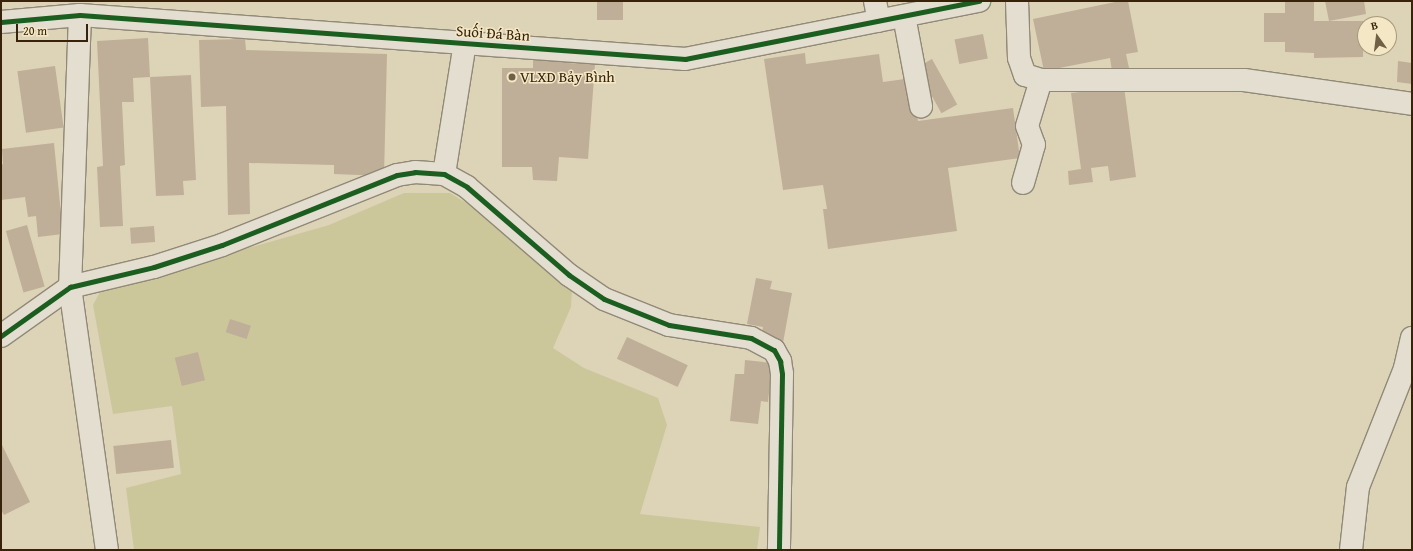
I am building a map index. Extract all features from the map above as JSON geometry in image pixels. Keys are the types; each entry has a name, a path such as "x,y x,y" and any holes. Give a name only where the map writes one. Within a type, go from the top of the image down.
{"street":[{"name":"Suối Đá Bàn","path":"1,22 80,15 685,59 877,11 904,16 979,1"},
{"path":"1017,1 1019,58 1025,76 1041,80 1244,80 1412,104"},
{"path":"80,15 70,287 107,550"},
{"path":"904,16 921,106"},
{"path":"444,174 465,43"},
{"path":"1023,182 1034,146 1027,126 1041,80"},
{"path":"1,336 70,287 154,267 222,245 397,175 415,172 444,174 467,188 569,275 604,299 669,324 751,338 774,350 782,374 778,550"},
{"path":"1351,550 1358,487 1405,368 1412,338"}],"shaded area":[{"path":"404,193 450,193 494,220 572,289 571,307 553,348 584,368 658,398 667,425 640,514 760,527 757,550 134,550 126,488 181,474 172,406 113,414 93,305 101,290 329,225"}],"building":[{"path":"597,1 623,1 623,20 597,20"},
{"path":"1120,1 1128,1 1138,52 1126,54 1129,68 1112,71 1110,58 1044,71 1033,19"},
{"path":"1285,1 1314,1 1314,21 1357,21 1357,56 1363,57 1314,58 1314,53 1285,52 1285,42 1264,42 1264,13 1285,13"},
{"path":"1325,1 1364,1 1366,14 1329,21"},
{"path":"983,34 988,59 959,64 955,40"},
{"path":"148,38 150,77 133,78 134,102 122,102 125,165 120,166 123,226 100,227 97,167 103,166 97,41"},
{"path":"245,39 246,50 387,54 384,176 334,174 334,165 249,163 250,214 228,215 226,106 201,107 199,40"},
{"path":"805,53 806,64 879,54 883,82 912,78 918,121 1013,108 1020,158 948,168 957,231 828,249 823,209 827,209 823,185 783,190 764,59"},
{"path":"533,54 566,56 566,63 595,64 588,159 559,157 557,181 533,180 532,167 502,167 502,68 533,68"},
{"path":"932,59 957,104 941,113 916,68"},
{"path":"1398,61 1412,63 1412,84 1397,82"},
{"path":"55,66 64,127 26,133 17,71"},
{"path":"191,75 196,180 183,181 184,195 156,196 150,77"},
{"path":"1124,87 1136,177 1110,181 1108,166 1091,168 1093,182 1069,185 1068,171 1081,169 1071,93"},
{"path":"54,143 63,234 38,237 36,216 28,217 25,197 1,200 1,165 3,164 2,149"},
{"path":"27,225 45,287 23,293 6,231"},
{"path":"154,226 155,242 131,244 130,228"},
{"path":"756,278 772,281 770,289 792,293 783,343 761,339 763,327 747,324"},
{"path":"230,319 251,326 247,339 226,332"},
{"path":"627,337 688,365 678,387 617,359"},
{"path":"198,352 205,380 182,386 175,358"},
{"path":"745,360 772,363 768,402 761,401 758,424 730,421 735,374 744,374"},
{"path":"171,440 174,468 116,474 113,446"},
{"path":"1,443 30,502 4,515 1,510"}],"cycle path":[{"path":"1,22 80,15 685,59 979,1"},
{"path":"1,336 70,287 154,267 222,245 397,175 415,172 444,174 467,187 569,275 604,299 669,325 751,338 774,350 780,361 782,374 779,550"}],"place":[{"name":"VLXD Bảy Bình","path":"512,77"}]}
